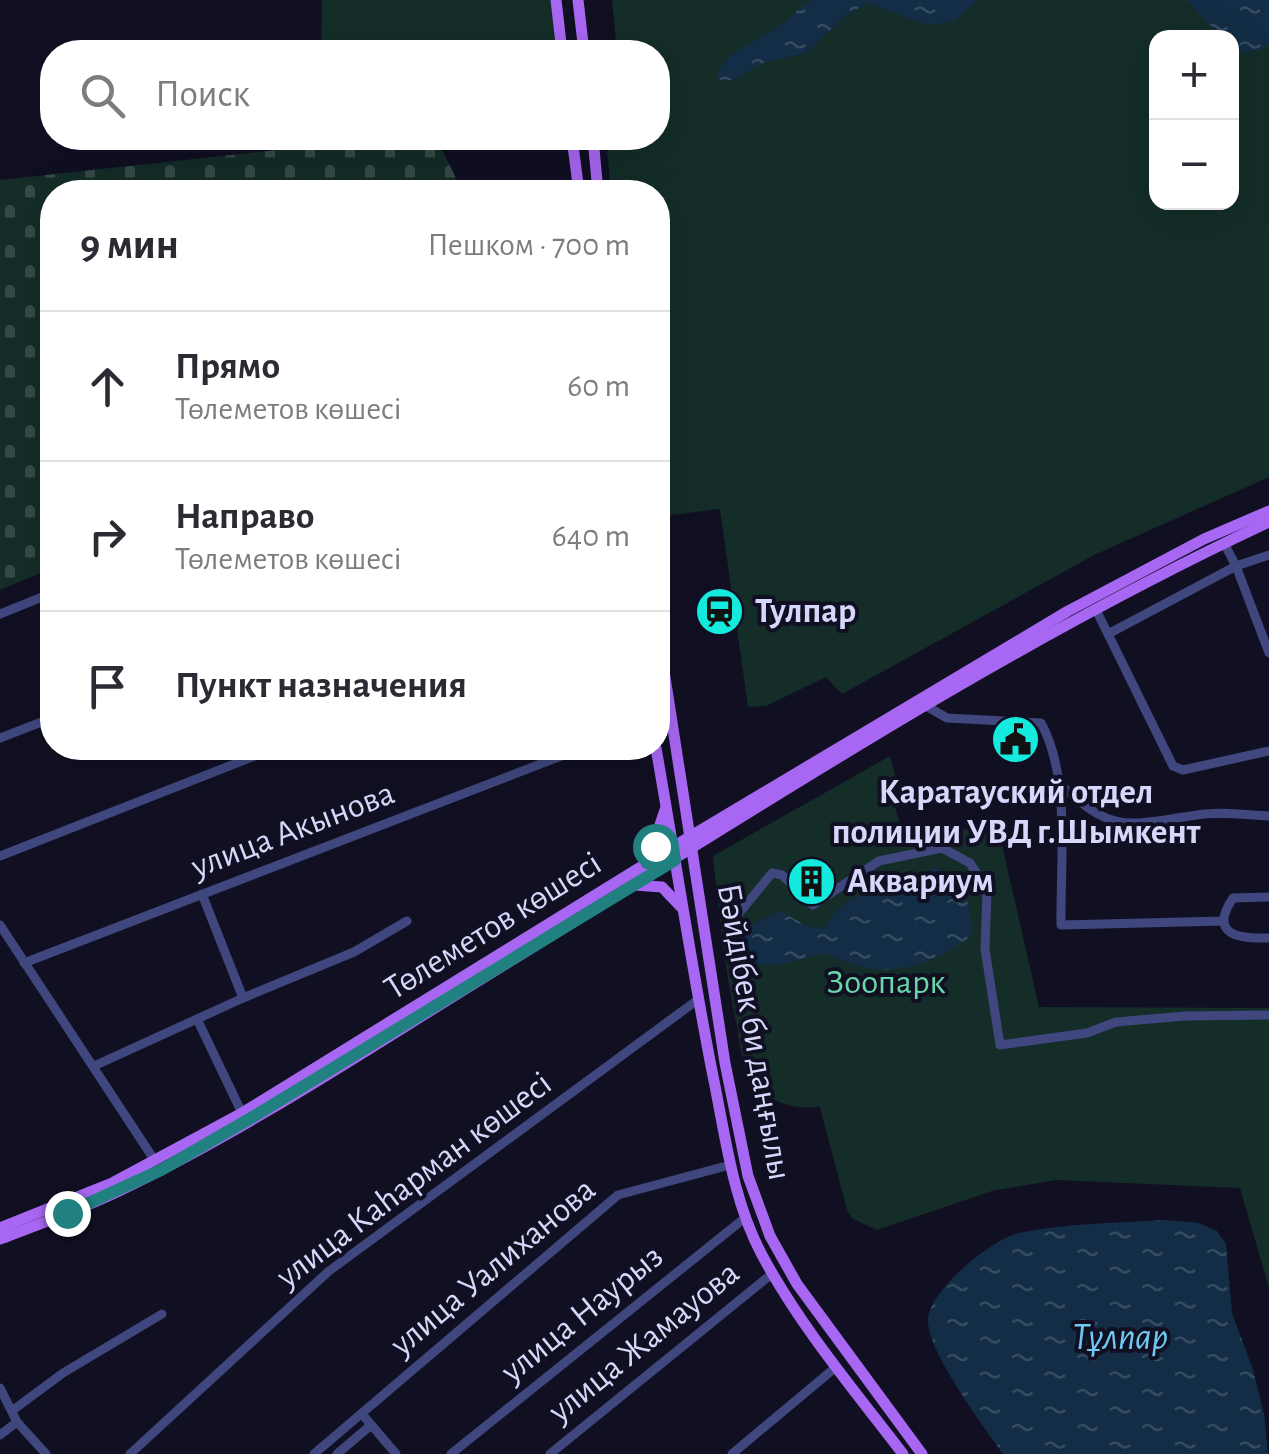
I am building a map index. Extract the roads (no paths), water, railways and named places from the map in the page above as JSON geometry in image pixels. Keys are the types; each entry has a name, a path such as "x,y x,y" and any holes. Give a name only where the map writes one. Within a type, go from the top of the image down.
{"main road":[{"path":"556,0 561,40"},
{"path":"578,0 583,40"},
{"path":"573,150 577,180"},
{"path":"594,150 597,180"},
{"name":"Төлеметов көшесі","path":"0,1239 161,1170 634,885 674,853 1128,578 1204,539 1269,512"},
{"name":"Төлеметов көшесі","path":"692,842 1096,610 1269,522"},
{"name":"Бәйдібек би даңғылы","path":"670,715 725,1064 748,1176 774,1245 818,1314 922,1454"},
{"name":"Бәйдібек би даңғылы","path":"658,760 696,1000 730,1165 746,1217 773,1273 836,1367 903,1454"},
{"path":"647,863 666,806"},
{"name":"Төлеметов көшесі","path":"0,1228 112,1183 242,1113 647,863 674,853"},
{"path":"634,885 662,888 682,908"}],"street":[{"path":"1224,543 1269,653"},
{"path":"1108,634 1236,566 1269,555"},
{"path":"0,614 40,599"},
{"path":"1096,610 1173,766 1182,770 1269,751"},
{"path":"926,706 947,718 1041,723 1050,739 1059,783 1062,925 1224,921"},
{"path":"0,738 40,723"},
{"path":"0,856 244,760"},
{"name":"улица Акынова","path":"24,963 551,760"},
{"path":"1059,783 1098,816 1115,823 1155,822 1199,814 1269,816"},
{"path":"740,912 772,873 782,875 814,904 879,861 942,848 970,862 988,890 985,949 1000,1045 1087,1033 1116,1022 1269,1015"},
{"path":"202,894 243,998"},
{"path":"1269,897 1233,898 1224,911 1224,921 1238,938 1269,938"},
{"path":"94,1066 354,952 408,920"},
{"path":"0,925 155,1161"},
{"name":"улица Каһарман көшесі","path":"130,1454 329,1271 696,1000"},
{"path":"197,1019 242,1113"},
{"name":"улица Уалиханова","path":"314,1454 618,1195 730,1165"},
{"name":"улица Наурыз","path":"451,1454 746,1217"},
{"name":"улица Жамауова","path":"550,1454 773,1273"},
{"path":"13,1410 63,1374 162,1314"},
{"path":"732,1454 836,1367"},
{"path":"0,1388 17,1422 46,1454"},
{"path":"362,1414 396,1454"},
{"path":"0,1435 17,1422"},
{"path":"337,1454 372,1425"}],"water":[{"path":"812,0 978,0 954,21 927,25 868,3 846,15 806,53 763,63 732,80 720,80 717,75 734,53 774,30"},
{"path":"1187,0 1269,0 1269,45 1239,52 1239,30 1215,30"},
{"path":"936,868 955,881 966,895 971,936 936,958 883,970 865,968 826,953 775,965 745,960 741,938 756,922 780,911 807,926 823,929 832,915 857,895"},
{"name":"Тұлпар","path":"1166,1220 1198,1223 1217,1231 1226,1244 1232,1313 1253,1370 1264,1414 1268,1454 1003,1454 958,1388 930,1334 928,1320 939,1295 979,1255 1019,1233 1074,1225"}],"place":[{"name":"Тулпар","path":"720,611"},
{"name":"Каратауский отдел полиции УВД г.Шымкент","path":"1016,740"},
{"name":"Аквариум","path":"812,881"}],"park label":[{"name":"Зоопарк","path":"886,982"}]}
